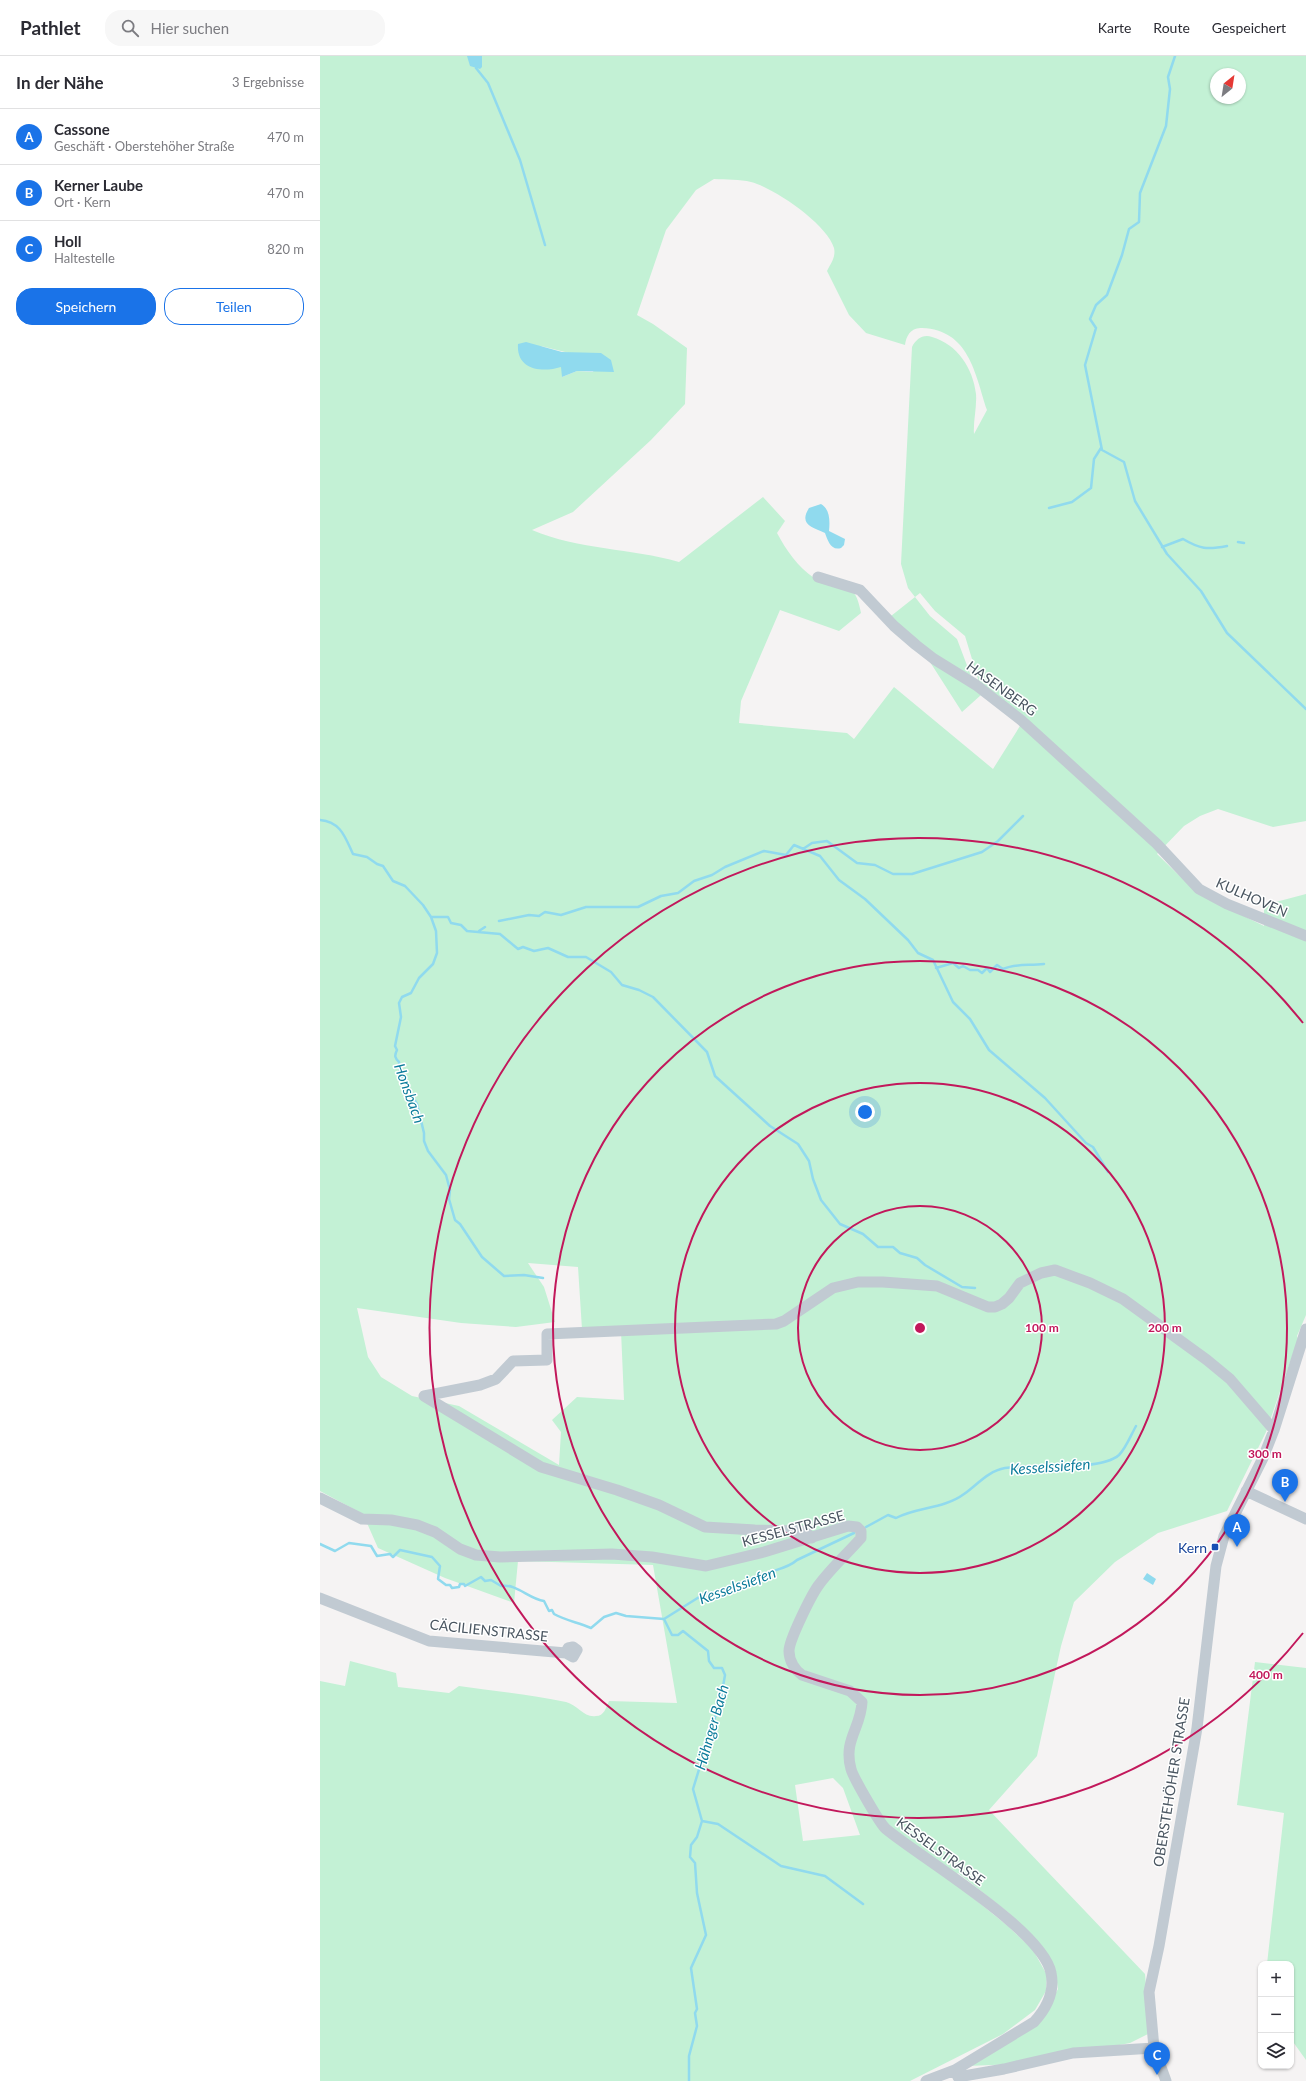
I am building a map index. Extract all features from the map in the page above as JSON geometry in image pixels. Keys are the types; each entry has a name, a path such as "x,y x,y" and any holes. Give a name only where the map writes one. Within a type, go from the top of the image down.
{"street":[{"name":"HASENBERG","path":"818,577 860,590 894,626 916,645 934,659 976,685 1039,734 1157,844"},
{"name":"KULHOVEN","path":"1157,844 1200,889 1211,897 1306,936"},
{"path":"812,1538 804,1531 705,1527 660,1505 617,1490 541,1468 424,1396 480,1385 491,1381 496,1379 513,1361 547,1360 547,1334 776,1324 784,1321 834,1288 858,1282 883,1282 937,1286 988,1307 994,1307 1009,1298 1020,1283 1026,1279 1056,1270 1090,1283 1123,1299 1207,1360 1230,1379 1274,1430"},
{"name":"OBERSTEHÖHER STRASSE","path":"1166,2081 1154,2048 1149,1992 1159,1946 1197,1728 1216,1566 1224,1536 1263,1458 1274,1430 1306,1329"},
{"path":"1246,1491 1306,1519"},
{"name":"KESSELSTRASSE","path":"320,1498 362,1518 391,1520 417,1525 435,1532 460,1549 476,1555 500,1558 612,1554 652,1556 706,1566 764,1552 848,1526 857,1527 861,1534 861,1538 818,1587 789,1650 793,1666 802,1675 850,1691 862,1702 862,1713 848,1748 851,1770 884,1828 934,1862 1011,1923 1037,1947 1051,1972 1050,1997 1044,2011 1034,2022 955,2070"},
{"name":"CÄCILIENSTRASSE","path":"320,1598 429,1641 566,1653"},
{"path":"926,2081 955,2070 958,2077 1004,2069 1073,2053 1154,2048"}],"green space":[{"path":"320,56 1306,56 1306,821 1273,827 1218,809 1200,816 1184,826 1157,854 1197,893 1264,926 1264,905 1306,894 1306,1315 1297,1336 1298,1339 1266,1432 1227,1511 1158,1533 1115,1562 1074,1602 1061,1646 1037,1756 989,1810 1145,1974 1150,2033 1130,2043 1018,2064 966,2066 1042,2017 1058,1989 1055,1969 1009,1913 958,1873 951,1880 1009,1927 1033,1950 1047,1975 1046,1991 1035,2010 1003,2034 910,2081 320,2081 320,1681 345,1686 350,1661 396,1673 398,1687 449,1693 459,1686 526,1695 566,1702 592,1716 601,1715 606,1709 609,1701 677,1703 653,1565 518,1561 514,1603 445,1578 378,1548 363,1514 320,1491","holes":["714,179 742,180 773,191 811,218 821,228 834,248 833,260 827,271 849,315 866,333 905,345 908,335 915,329 922,328 938,331 950,336 960,345 968,356 974,368 987,410 974,434 976,394 971,375 962,358 949,345 941,340 929,336 920,338 912,347 901,564 908,588 915,597 920,593 935,611 965,636 979,682 1025,718 993,769 894,687 854,739 847,733 739,723 741,701 780,610 839,631 861,613 857,598 851,590 815,579 808,574 788,552 777,533 785,521 763,497 679,562 661,557 568,541 550,537 532,530 573,512 651,440 685,404 687,348 653,324 637,315 666,230 696,190","541,346 569,353 601,353 593,372 577,371 562,377 562,367","528,1263 578,1267 582,1329 621,1331 624,1400 577,1397 552,1420 561,1432 559,1465 459,1406 412,1396 381,1377 368,1357 357,1308 461,1323 516,1327 555,1322 544,1287","833,1778 843,1788 860,1835 803,1841 795,1785"]},
{"path":"915,597 930,616 957,639 971,676 981,695 962,712 923,651 891,616"},
{"path":"1255,1662 1306,1668 1306,2060 1294,2043 1294,1961 1267,1961 1284,1813 1237,1805"}],"water":[{"path":"467,56 482,56 482,67 480,69 470,66"},
{"path":"526,342 562,352 601,353 611,360 614,372 577,371 562,377 561,367 546,370 532,368 521,359 518,353 518,344"},
{"path":"821,504 828,512 829,531 845,539 844,545 841,548 838,549 832,547 825,533 811,527 806,521 806,513 809,508"},
{"path":"1147,1573 1156,1579 1153,1585 1143,1579"}],"waterway":[{"path":"1175,56 1168,77 1170,89 1166,126 1140,193 1139,222 1129,229 1122,255 1107,295 1096,305 1090,319 1096,328 1085,365 1102,450 1124,462 1135,501 1167,554 1201,591 1227,633 1306,709"},
{"path":"476,68 488,83 520,160 545,245"},
{"path":"1049,508 1072,502 1091,488 1094,459 1101,448"},
{"path":"1162,547 1183,539 1204,548 1227,546"},
{"path":"1238,542 1244,543"},
{"path":"803,849 812,843 827,841 857,863 875,865 893,874 912,874 982,852 998,841 1023,816"},
{"name":"Honsbach","path":"320,820 327,821 338,827 345,836 353,854 367,857 383,866 393,881 405,886 423,905 431,917 436,931 437,953 433,964 419,978 411,993 402,997 399,1003 401,1017 395,1046 397,1050 395,1057 399,1062 400,1074 417,1104 424,1133 424,1141 428,1151 446,1175 450,1190 449,1199 455,1220 460,1224 482,1257 504,1276 524,1275 543,1278"},
{"path":"499,921 529,915 539,916 545,912 561,915 586,907 638,907 661,896 678,893 694,881 712,875 725,867 764,851 786,855 794,845 820,856 839,880 865,899 908,940 918,953 933,960 953,1002 970,1019 989,1050 1045,1098 1086,1143 1093,1147 1108,1172"},
{"path":"431,917 448,917 451,923 461,925 467,931 500,934 518,949 523,947 534,951 548,948 568,957 586,957 611,972 622,985 639,990 653,997 707,1052 715,1076 770,1126 798,1144 809,1161 813,1179 821,1200 840,1224 863,1234 878,1247 893,1247 900,1253 917,1258 925,1265 962,1287 975,1288"},
{"path":"479,931 485,927"},
{"path":"936,968 953,963 959,968 963,966 970,970 978,970 982,973 987,968 990,972 997,965 1003,969 1018,965 1044,964"},
{"name":"Kesselssiefen","path":"866,1527 888,1515 896,1518 904,1514 948,1503 964,1494 988,1475 1005,1468 1081,1466 1097,1464 1110,1460 1122,1452 1136,1426"},
{"name":"Kesselssiefen","path":"664,1619 704,1594 731,1590 742,1583 751,1583 762,1575 786,1567 797,1560 854,1533"},
{"name":"Hähnger Bach","path":"320,1544 335,1551 349,1543 371,1546 377,1556 390,1554 393,1557 400,1550 432,1557 440,1566 438,1579 446,1585 450,1585 452,1588 459,1587 460,1584 464,1584 465,1586 481,1577 485,1581 491,1580 501,1586 512,1587 538,1600 544,1601 549,1611 552,1610 554,1614 591,1628 604,1617 616,1613 626,1616 664,1619 672,1635 678,1635 683,1631 708,1651 709,1661 714,1668 722,1668 725,1675 721,1698 693,1789 702,1821 697,1837 691,1845 690,1857 695,1863 697,1893 706,1935 691,1968 697,2009 695,2013 697,2026 689,2056 689,2081"},
{"path":"702,1821 718,1824 781,1866 825,1876 863,1904"}],"place":[{"name":"Kerner Laube","path":"1285,1502"},
{"name":"Kern","path":"1215,1547"},
{"name":"Cassone","path":"1237,1547"},
{"name":"Holl","path":"1157,2075"}]}
